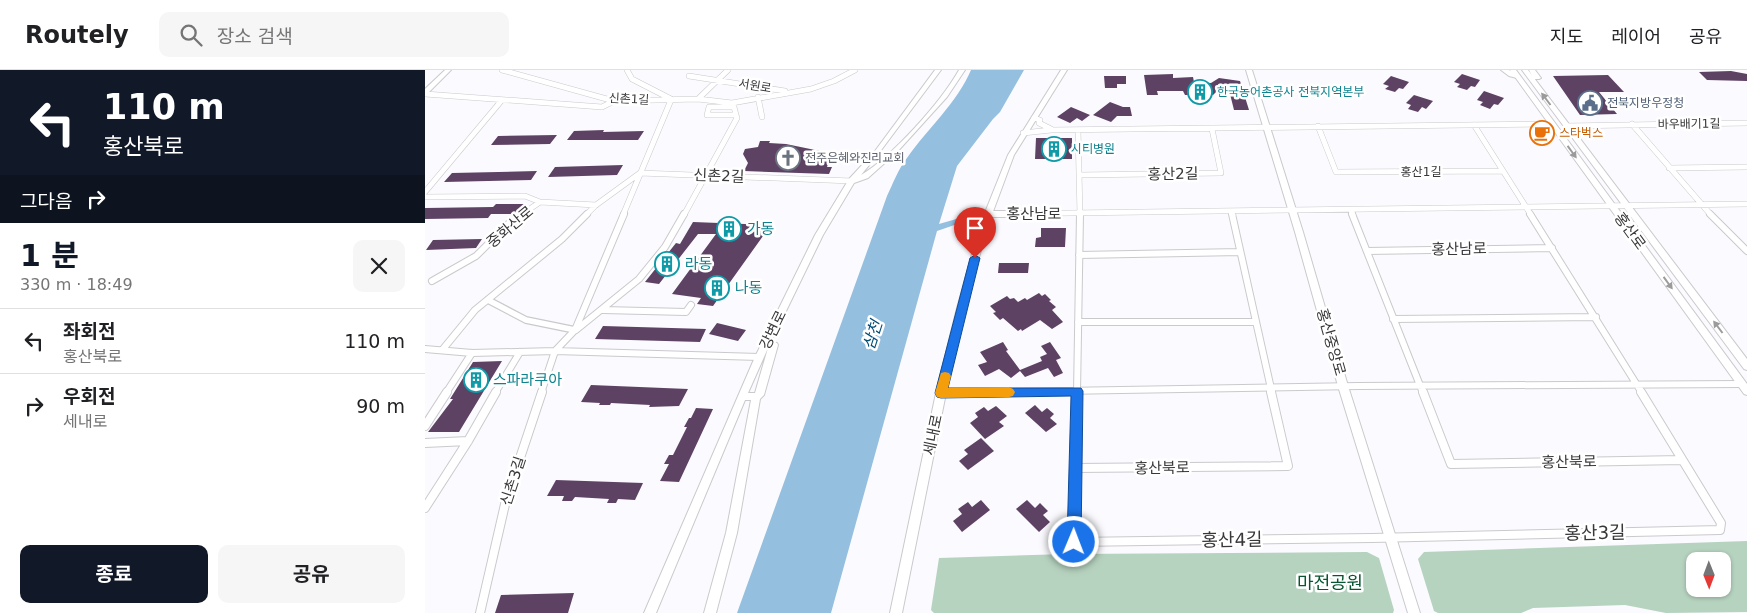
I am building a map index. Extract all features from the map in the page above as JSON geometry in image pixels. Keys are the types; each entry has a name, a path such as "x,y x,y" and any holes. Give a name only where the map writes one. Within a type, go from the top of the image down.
{"main road":[{"path":"1504,70 1511,75 1515,73"}],"street":[{"path":"425,94 448,70"},
{"name":"신촌1길","path":"502,70 614,101 698,99 709,103 732,103 758,97 811,90 835,81 855,70"},
{"path":"627,70 632,79 672,100"},
{"name":"서원로","path":"698,99 728,70"},
{"name":"강변로","path":"650,613 759,357 819,235 852,182 877,152 938,70"},
{"path":"852,182 860,180 876,167 921,124 936,108 962,70"},
{"name":"세내로","path":"896,613 941,393 961,308 988,214 1011,155 1064,70"},
{"name":"홍산중앙로","path":"1249,70 1343,386 1414,613"},
{"name":"홍산로","path":"1525,70 1532,74 1566,126 1747,366"},
{"name":"홍산로","path":"1515,73 1747,391"},
{"name":"서원로","path":"689,76 793,92"},
{"path":"425,94 602,107 614,101"},
{"path":"758,97 762,117"},
{"path":"425,192 503,100"},
{"name":"신촌3길","path":"575,330 672,100"},
{"name":"신촌3길","path":"480,613 506,500 555,351 575,330 603,310 639,279 665,247 737,118 734,107 709,103"},
{"path":"1033,118 1040,120 1039,124 1051,130"},
{"name":"바우배기1길","path":"1566,126 1747,123"},
{"path":"1023,133 1030,134 1051,130 1552,124"},
{"name":"바우배기1길","path":"1632,124 1669,168"},
{"path":"1474,125 1596,317 1682,460"},
{"name":"홍산1길","path":"1318,126 1336,172 1502,171"},
{"name":"홍산2길","path":"1079,175 1221,173 1212,129"},
{"path":"1078,130 1080,213"},
{"path":"1669,168 1747,167"},
{"path":"1669,168 1700,204 1746,248"},
{"path":"443,349 475,310 562,238 596,205 640,173"},
{"name":"신촌2길","path":"640,173 852,182"},
{"name":"중화산로","path":"425,197 525,196 540,202"},
{"path":"540,202 596,205"},
{"name":"중화산로","path":"432,280 476,256 508,224 540,202"},
{"name":"홍산남로","path":"988,214 1747,204"},
{"path":"1351,210 1367,251"},
{"path":"1079,255 1240,252 1233,212"},
{"name":"홍산남로","path":"1078,322 1080,213"},
{"name":"홍산남로","path":"1367,251 1552,248"},
{"name":"홍산북로","path":"1367,251 1451,464 1682,460"},
{"name":"홍산북로","path":"1076,468 1288,466 1240,252"},
{"path":"488,300 526,320 575,330"},
{"path":"603,310 686,312 691,305"},
{"path":"1393,319 1596,317"},
{"path":"1076,468 1078,322 1256,322"},
{"path":"710,613 737,501 757,397 774,345 765,346"},
{"path":"425,349 443,349 472,353 555,351 759,357"},
{"path":"425,508 429,496 468,441 520,352"},
{"path":"425,426 472,353"},
{"path":"941,393 1343,386 1741,384"},
{"path":"743,396 757,397"},
{"path":"425,443 468,441"},
{"name":"홍산3길","path":"1390,538 1720,530 1721,523 1682,460"},
{"name":"홍산4길","path":"1076,468 1074,542 1390,538"}],"green space":[{"path":"1747,541 1747,612 1666,613 1625,605 1533,608 1521,613 1438,613 1434,611 1418,559 1424,552"},
{"name":"마전공원","path":"1367,552 1379,558 1394,610 1393,613 934,613 931,610 939,558 1066,554"}],"water":[{"name":"삼천","path":"971,70 1024,70 1000,112 957,166 939,224 970,215 969,220 937,231 831,613 737,613 887,196 904,162 950,104"}],"building":[{"path":"1731,71 1747,74 1747,81 1707,80 1699,72"},
{"name":"한국농어촌공사 전북지역본부","path":"1173,74 1173,78 1193,77 1194,82 1211,83 1219,78 1240,81 1249,110 1234,110 1229,90 1218,90 1213,95 1185,95 1183,91 1157,91 1158,95 1147,95 1144,75"},
{"path":"1462,74 1480,80 1475,87 1471,86 1467,90 1457,87 1460,84 1454,82"},
{"name":"전북지방우정청","path":"1608,75 1624,92 1599,92 1617,114 1580,115 1553,76"},
{"path":"1104,76 1126,76 1126,84 1117,84 1117,88 1105,88"},
{"path":"1391,76 1409,82 1403,89 1399,88 1395,92 1385,89 1389,86 1383,84"},
{"path":"1484,91 1504,98 1498,105 1494,104 1490,109 1480,105 1483,102 1477,100"},
{"path":"1414,95 1433,101 1426,109 1422,107 1418,112 1408,109 1411,105 1406,103"},
{"path":"1110,102 1123,107 1130,107 1132,116 1117,116 1111,122 1093,115"},
{"path":"1071,107 1090,115 1082,121 1077,118 1070,123 1057,117"},
{"path":"604,130 603,132 644,131 638,140 567,140 574,131"},
{"path":"557,135 550,144 491,145 498,136"},
{"name":"시티병원","path":"1036,138 1072,138 1072,159 1035,159"},
{"name":"전주은혜와진리교회","path":"760,141 770,141 769,143 786,144 820,151 818,153 832,153 827,167 832,167 829,174 744,171 748,163 743,154 745,149 758,147"},
{"path":"623,165 617,175 548,177 555,167"},
{"path":"537,171 531,180 444,182 452,173"},
{"path":"496,204 526,204 514,214 491,214 488,218 425,219 425,208 493,207"},
{"path":"693,222 771,225 765,236 763,236 713,306 697,304 701,298 672,294 716,234 698,234 659,284 645,282 676,243 680,244"},
{"path":"1041,228 1066,228 1065,247 1035,247 1036,238 1041,237"},
{"path":"482,239 476,248 426,250 433,240"},
{"path":"999,263 1029,263 1028,273 998,273"},
{"path":"1039,293 1042,296 1045,294 1051,300 1049,301 1056,307 1052,310 1063,322 1052,329 1040,320 1022,331 1021,329 1018,331 1003,318 1000,320 993,313 996,312 990,306 1007,296 1010,299 1014,298 1018,302 1025,298 1027,300"},
{"path":"717,323 746,330 738,341 709,334"},
{"path":"603,326 706,329 700,342 595,339"},
{"path":"1003,342 1008,350 1006,351 1020,370 1042,361 1040,357 1047,354 1041,346 1050,342 1061,358 1056,360 1063,373 1054,377 1048,368 1025,377 1020,371 1011,378 999,369 985,376 978,365 987,362 980,352"},
{"name":"스파라쿠아","path":"502,361 459,432 428,432 453,399 450,399 473,362"},
{"path":"591,385 688,389 679,406 649,407 650,405 611,403 610,405 599,405 600,403 581,402"},
{"path":"1035,405 1042,412 1047,408 1054,414 1050,418 1057,424 1046,432 1025,413"},
{"path":"996,406 1007,416 999,422 1004,426 985,439 970,423 978,417 975,413 984,407 988,411"},
{"path":"696,408 713,409 679,482 660,481 669,464 664,464 669,455 673,455 687,427 684,427"},
{"path":"981,438 994,451 968,470 959,461 968,454 964,450"},
{"path":"556,480 643,483 635,500 618,499 616,503 607,503 609,499 575,497 572,501 562,501 564,496 547,496"},
{"path":"981,500 990,510 962,532 953,521 962,514 958,509 968,502 972,507"},
{"path":"1027,500 1035,508 1040,503 1048,511 1043,515 1050,522 1039,532 1016,509"},
{"path":"574,593 568,613 495,613 501,595"}],"slow traffic":[{"path":"945,376 941,393 1009,392"}],"place":[{"name":"한국농어촌공사 전북지역본부","path":"1200,92"},
{"name":"전북지방우정청","path":"1590,103"},
{"name":"스타벅스","path":"1542,133"},
{"name":"시티병원","path":"1054,149"},
{"name":"전주은혜와진리교회","path":"788,158"},
{"name":"가동","path":"729,229"},
{"name":"라동","path":"667,264"},
{"name":"나동","path":"717,288"},
{"name":"스파라쿠아","path":"476,380"}],"route":[{"path":"975,258 941,393 1077,391 1074,542"}]}
